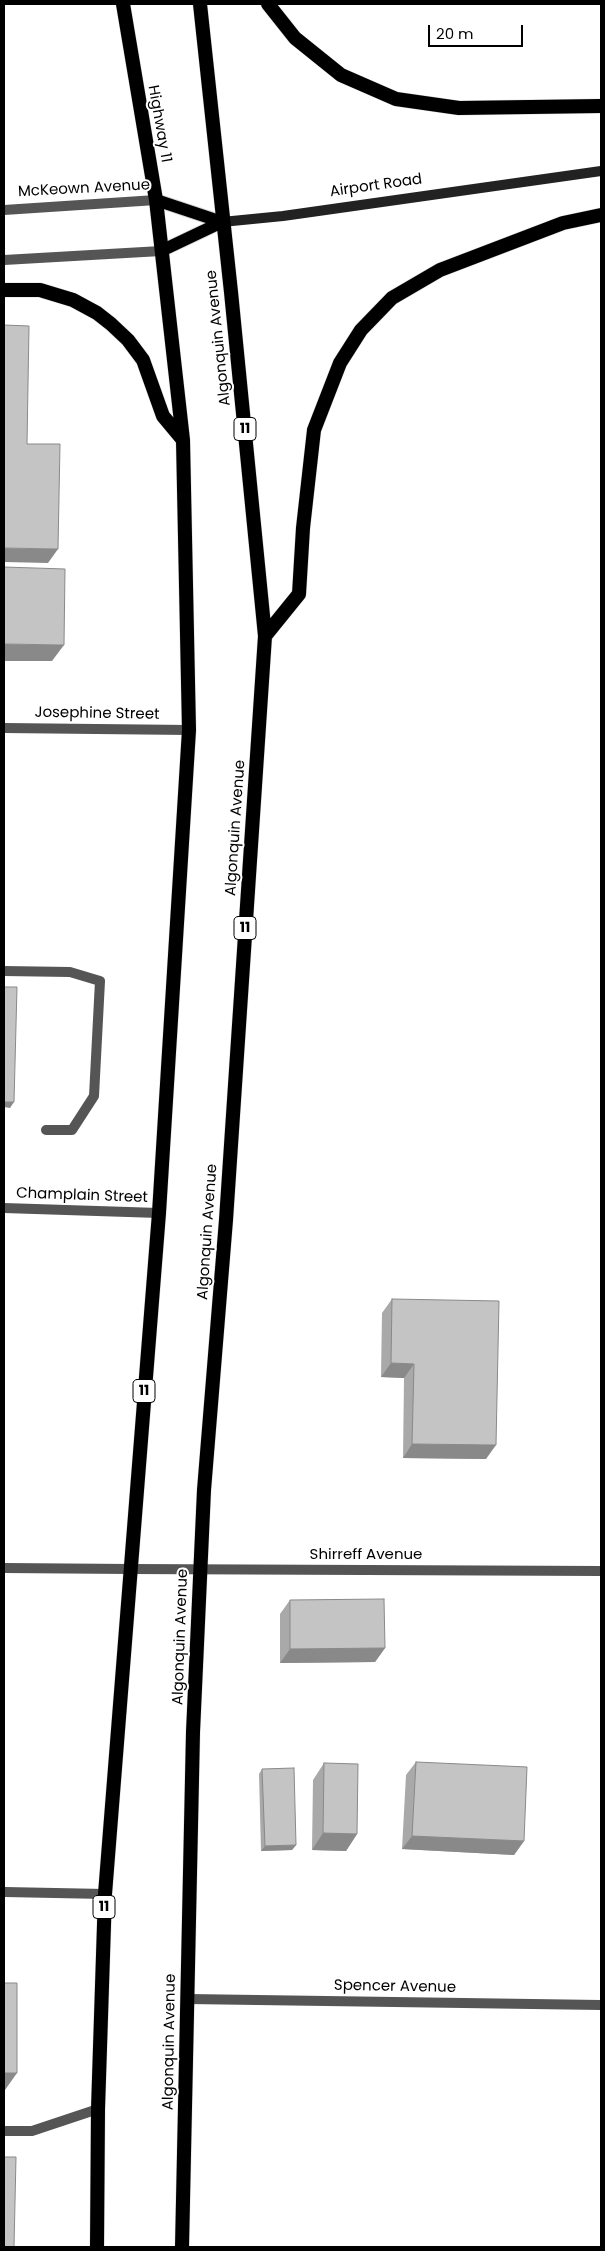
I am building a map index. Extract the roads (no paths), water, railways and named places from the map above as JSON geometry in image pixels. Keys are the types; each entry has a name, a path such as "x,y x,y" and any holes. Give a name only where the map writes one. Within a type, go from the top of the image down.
{"highway":[{"name":"Highway 11","path":"123,4 156,200 161,251"},
{"name":"11","path":"200,4 222,222"},
{"path":"268,4 295,38 341,75 396,99 459,108 601,106"},
{"path":"265,636 299,594 303,528 314,430 340,363 362,330 392,298 440,270 563,223 601,215"},
{"name":"Algonquin Avenue","path":"182,2247 193,1732 204,1490 227,1210 265,636 231,292 222,222"},
{"name":"11","path":"97,2247 98,2109 105,1894 159,1213 189,730 183,440 161,251"},
{"path":"4,290 40,290 73,300 104,319 128,340 143,360 163,416 183,440"}],"main road":[{"name":"Airport Road","path":"161,251 222,222 283,216 601,171"},
{"name":"McKeown Avenue","path":"156,200 222,222"}],"street":[{"name":"McKeown Avenue","path":"4,210 156,200"},
{"path":"4,260 161,251"},
{"name":"Josephine Street","path":"4,728 189,730"},
{"path":"4,972 70,972 100,980 94,1096 72,1130 46,1130"},
{"name":"Champlain Street","path":"4,1208 159,1213"},
{"name":"Shirreff Avenue","path":"4,1568 601,1570"},
{"path":"5,1892 105,1894"},
{"name":"Spencer Avenue","path":"188,1999 601,2005"},
{"path":"4,2131 32,2131 98,2109"}]}
